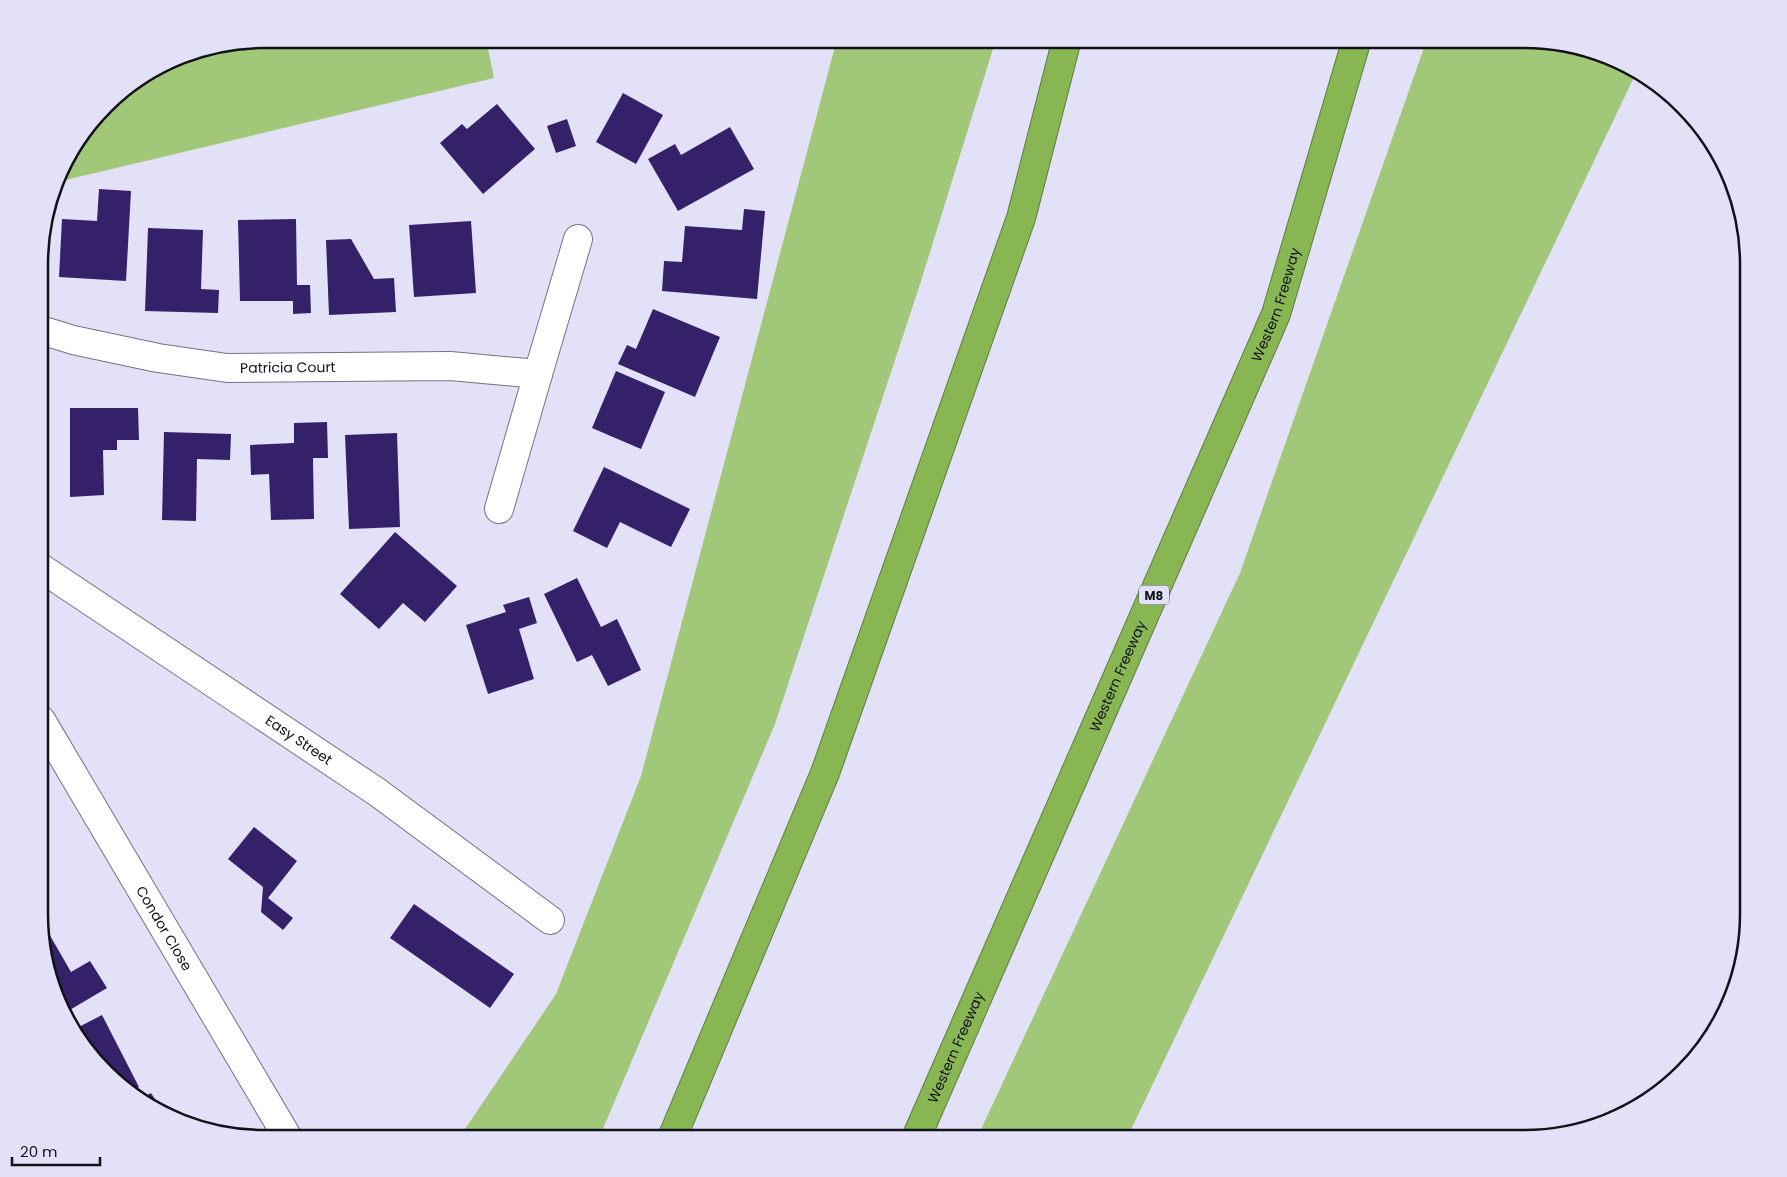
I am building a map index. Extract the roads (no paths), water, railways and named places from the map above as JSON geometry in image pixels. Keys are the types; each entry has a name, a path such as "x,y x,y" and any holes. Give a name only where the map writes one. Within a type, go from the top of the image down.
{"highway":[{"path":"675,1130 825,773 1021,218 1065,48"},
{"name":"Western Freeway","path":"919,1130 1276,314 1354,48"}],"street":[{"path":"499,509 578,239"},
{"name":"Patricia Court","path":"48,332 72,340 148,356 227,368 450,366 538,374"},
{"name":"Easy Street","path":"48,573 377,792 550,920"},
{"name":"Condor Close","path":"48,732 283,1130"}]}
